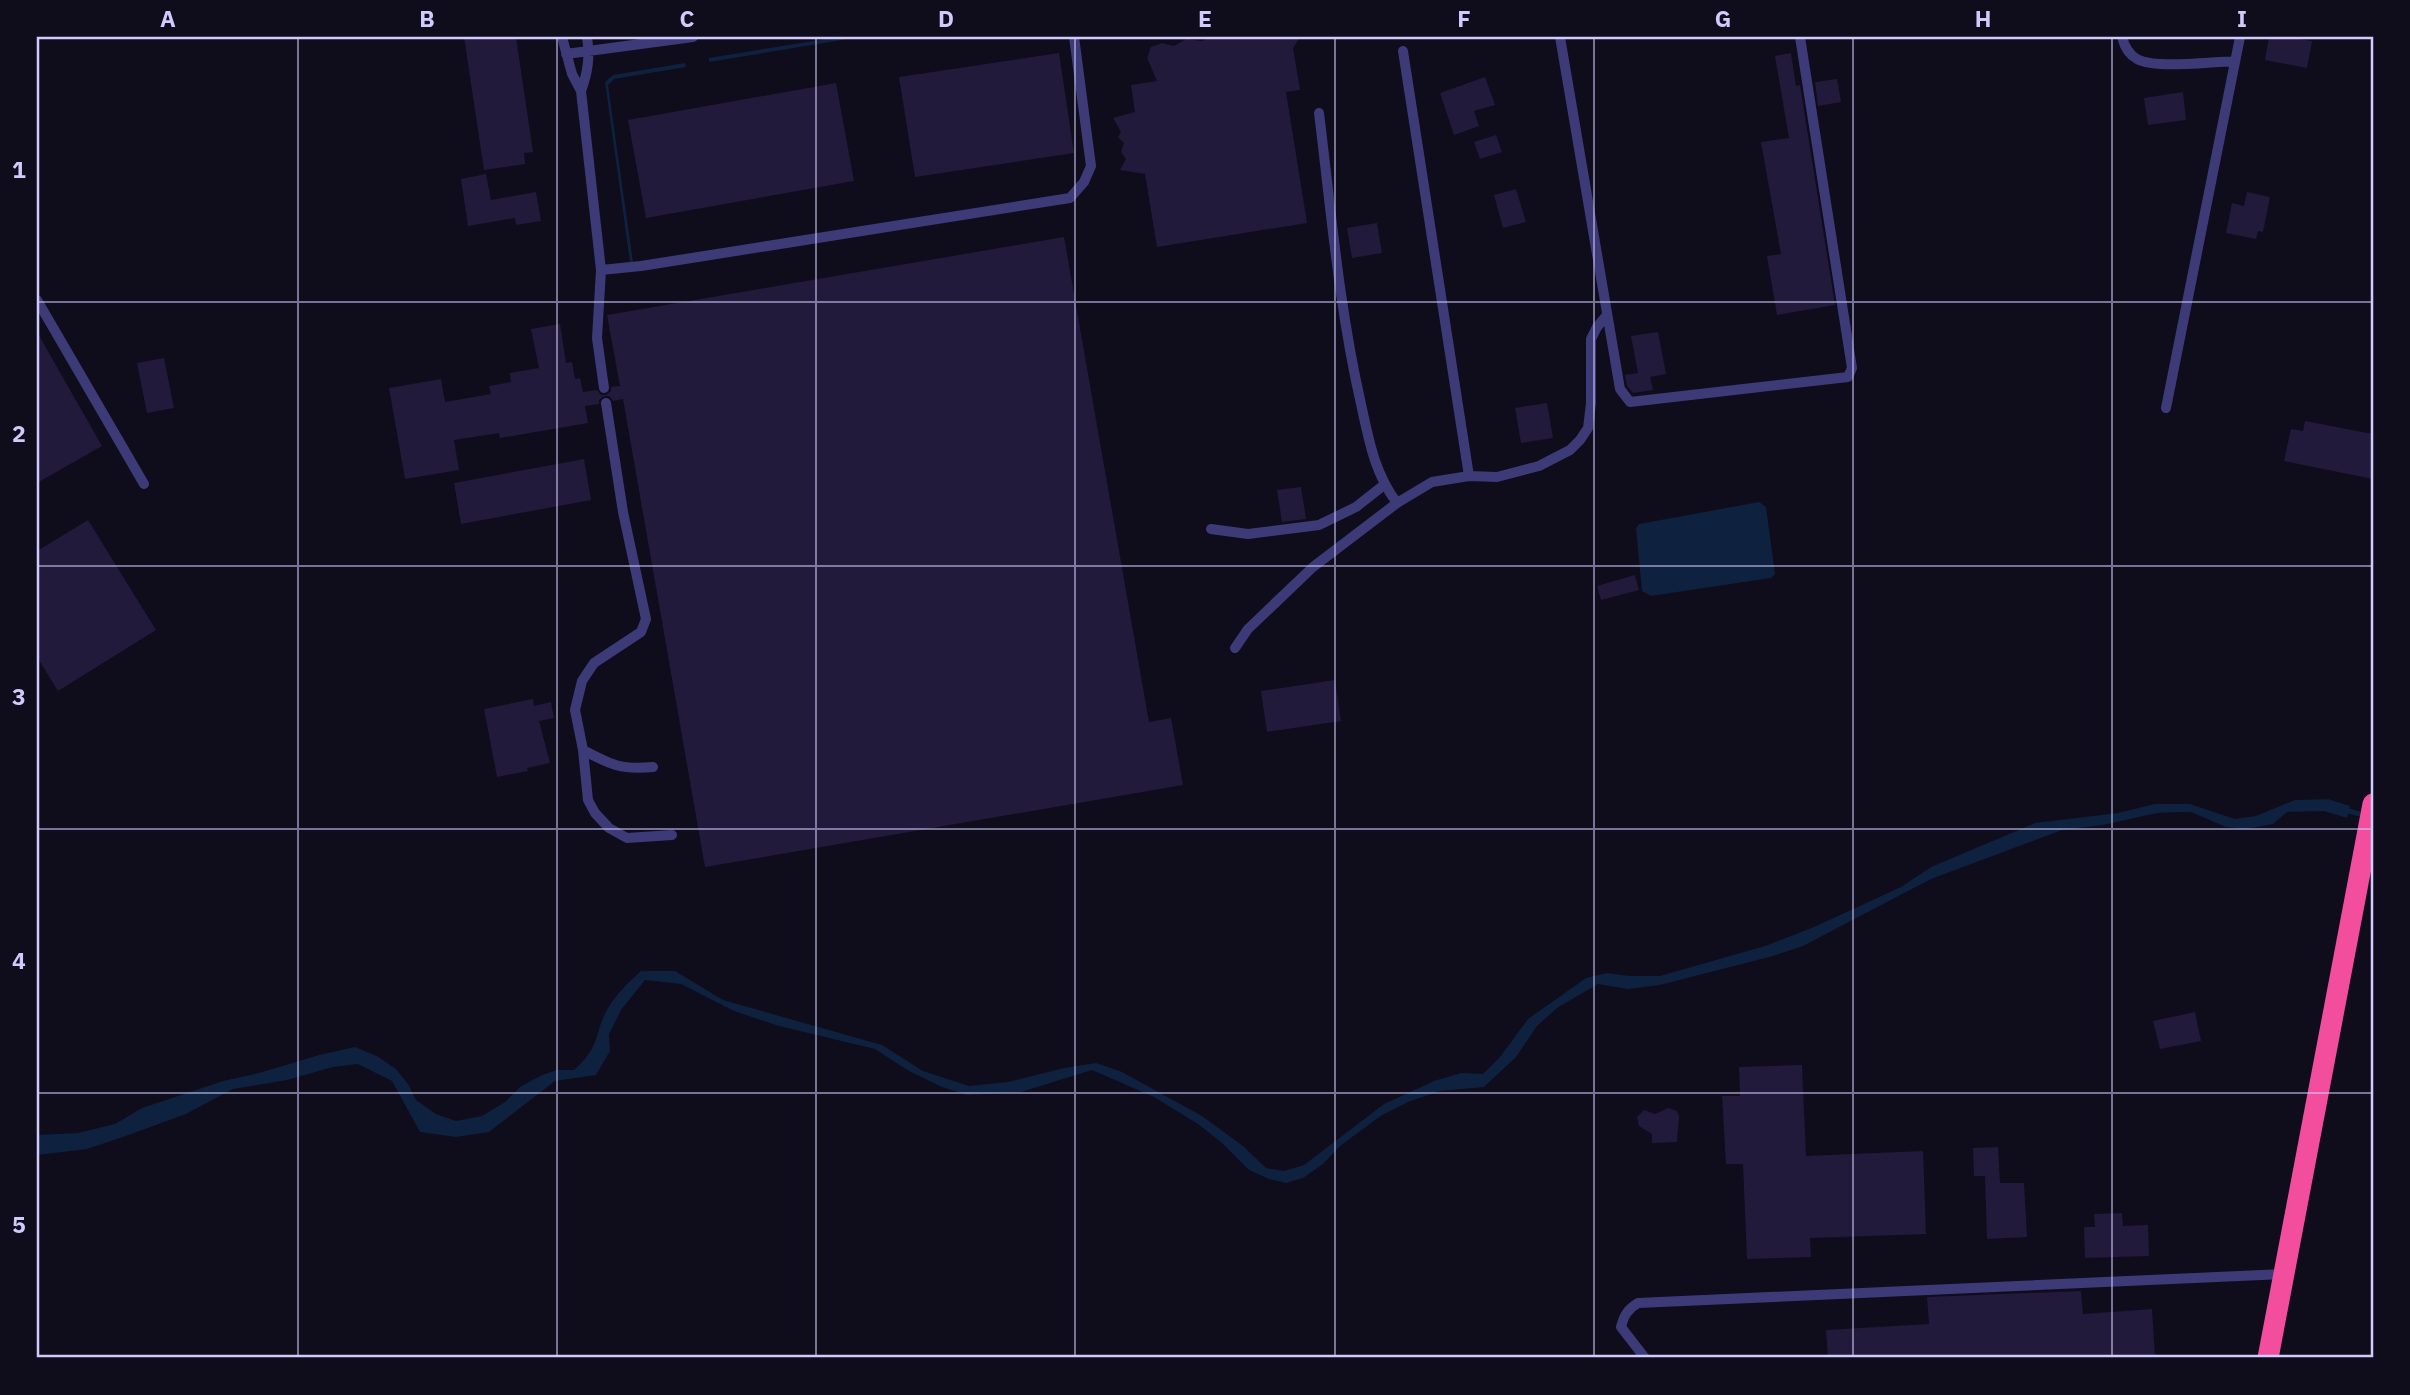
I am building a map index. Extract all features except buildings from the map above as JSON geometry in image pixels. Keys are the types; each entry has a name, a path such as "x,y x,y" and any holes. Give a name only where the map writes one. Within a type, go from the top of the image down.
{"highway":[{"path":"2268,1358 2373,804"}],"lane":[{"path":"562,37 581,91 601,270 597,338 604,388"},
{"path":"581,91 588,71 587,37"},
{"path":"566,54 693,37"},
{"path":"601,270 641,266 1070,198 1084,183 1091,166 1073,37"},
{"path":"1560,37 1620,389 1630,402 1848,377 1853,368 1800,37"},
{"path":"2122,37 2131,54 2138,60 2160,64 2235,61"},
{"path":"2166,408 2240,37"},
{"path":"1403,51 1469,476"},
{"path":"1319,113 1349,350 1375,463 1384,485 1397,503"},
{"path":"37,300 144,484"},
{"path":"1235,648 1248,629 1313,567 1397,503 1432,482 1469,476 1497,477 1539,466 1570,450 1588,428 1591,403 1591,339 1607,315"},
{"path":"606,402 623,512 646,619 641,632 594,663 582,681 575,710 583,750 588,800 595,813 609,828 627,838 672,835"},
{"path":"1211,528 1248,534 1318,525 1356,507 1384,485"},
{"path":"583,750 615,766 633,769 653,767"},
{"path":"1644,1358 1632,1345 1621,1326 1629,1308 1638,1303 2284,1273"}],"water":[{"path":"838,37 860,37 709,62 709,58"},
{"path":"685,63 686,67 614,79 608,85 633,262 630,262 605,82 613,75"},
{"path":"1759,502 1766,507 1775,574 1771,578 1651,596 1642,591 1636,528 1639,524"},
{"path":"2328,799 2350,806 2347,818 2324,811 2287,812 2273,824 2246,829 2226,827 2191,812 2178,812 2157,813 2103,825 2062,830 1931,879 1803,946 1773,956 1660,985 1628,989 1598,984 1557,1008 1537,1026 1516,1057 1484,1087 1440,1091 1408,1102 1382,1115 1303,1178 1286,1183 1249,1170 1198,1124 1154,1097 1092,1070 1021,1092 967,1095 942,1087 909,1071 875,1049 779,1026 734,1011 681,984 645,980 621,1010 609,1034 610,1051 596,1075 555,1081 489,1132 456,1137 420,1132 392,1081 358,1064 233,1089 186,1114 123,1137 87,1149 37,1155 37,1135 78,1133 115,1124 142,1108 223,1081 355,1047 377,1056 396,1069 416,1100 436,1114 456,1121 482,1116 505,1102 520,1087 542,1075 557,1070 574,1070 593,1046 603,1017 612,1003 641,971 675,971 723,1000 882,1045 923,1071 969,1086 1008,1082 1096,1063 1122,1072 1202,1116 1243,1146 1266,1168 1284,1171 1304,1165 1384,1104 1434,1081 1461,1073 1483,1074 1500,1057 1528,1019 1586,978 1607,973 1660,976 1765,946 1901,887 1931,867 2035,823 2118,813 2155,804 2190,804 2235,819 2256,816 2295,800"}],"waterway":[{"path":"2342,809 2367,816"}]}
